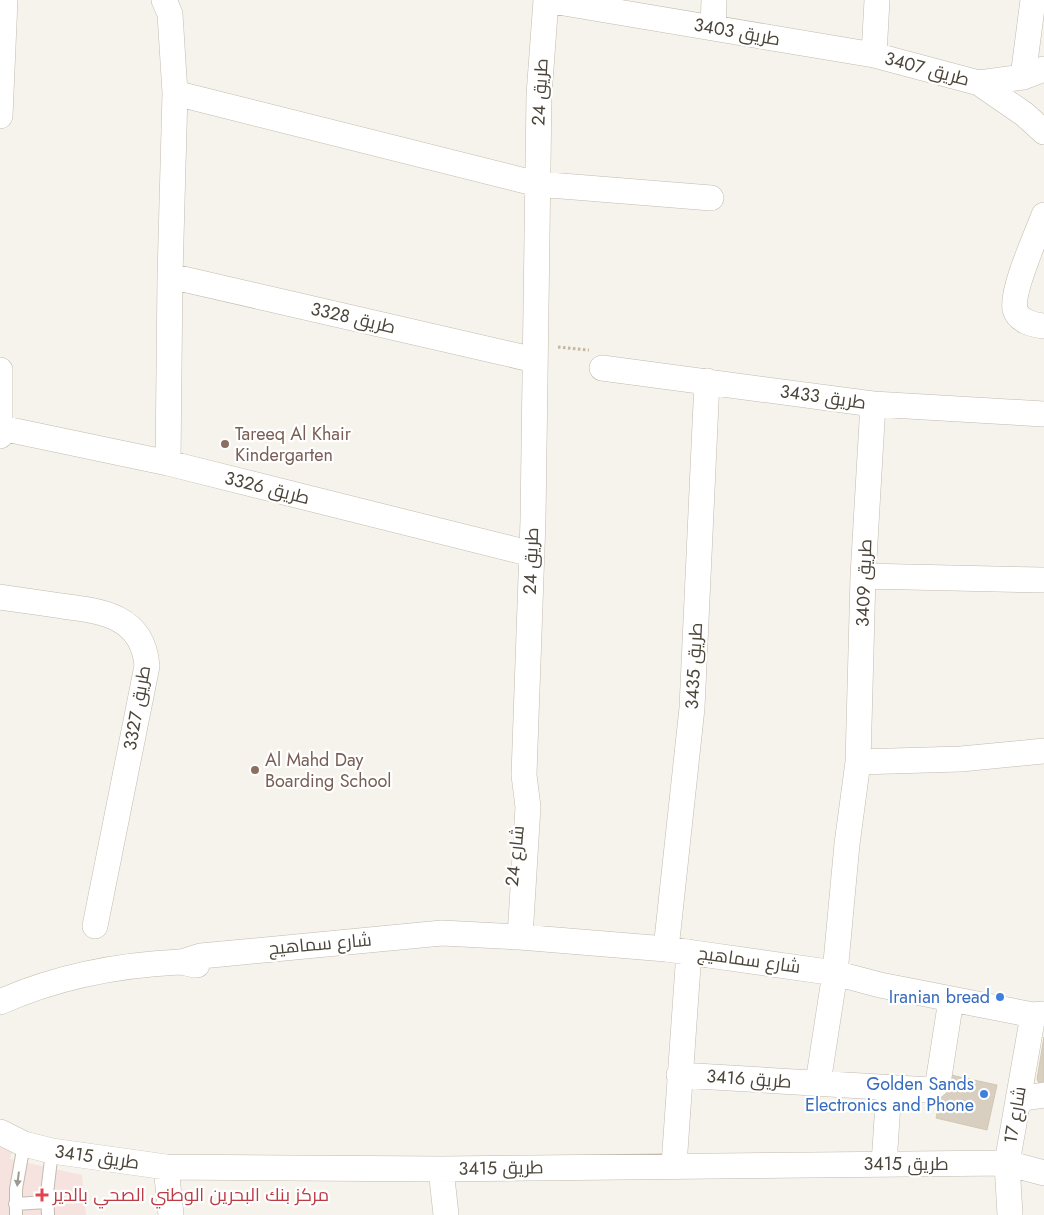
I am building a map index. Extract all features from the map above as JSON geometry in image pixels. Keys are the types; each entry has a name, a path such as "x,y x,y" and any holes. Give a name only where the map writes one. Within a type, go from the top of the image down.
{"street":[{"path":"0,116 5,0"},
{"path":"164,0 170,14 175,93 170,276 168,463"},
{"name":"طريق 3403","path":"546,0 874,55"},
{"name":"طريق 24","path":"524,775 532,554 539,95 546,0"},
{"path":"713,28 714,0"},
{"path":"874,55 877,0"},
{"path":"1033,0 1034,73"},
{"name":"طريق 3407","path":"874,55 980,83 1024,114 1044,132"},
{"name":"طريق 3407","path":"980,83 1034,73"},
{"path":"175,93 538,184 711,198"},
{"path":"1044,215 1015,296 1016,310 1025,321 1044,326"},
{"name":"طريق 3328","path":"170,276 535,353"},
{"name":"طريق 3433","path":"602,368 873,404 1044,414"},
{"path":"0,370 1,432"},
{"name":"طريق 3435","path":"677,950 692,708 707,381"},
{"name":"طريق 3409","path":"836,973 847,844 858,762 863,576 873,404"},
{"name":"طريق 3326","path":"1,432 168,463 532,554"},
{"path":"863,576 1044,580"},
{"name":"طريق 3327","path":"0,597 99,611 117,618 128,626 146,648 147,666 95,926"},
{"path":"858,762 961,758 1044,751"},
{"name":"شارع 24","path":"513,937 521,788 524,775"},
{"name":"شارع سماهيج","path":"0,1002 51,983 94,972 138,965 182,962 201,956 442,933 677,950 836,973 951,1000 1039,1014"},
{"path":"674,1165 679,1075 677,950"},
{"path":"818,1083 836,973"},
{"name":"طريق 3416","path":"679,1075 930,1090 938,1083 951,1000"},
{"name":"شارع 17","path":"1010,1215 1007,1163 1018,1099 1039,1014"},
{"path":"884,1164 889,1088"},
{"path":"1018,1099 1044,1096"},
{"name":"طريق 3415","path":"0,1132 24,1144 52,1151 166,1167 441,1169 674,1165 1007,1163 1044,1173"},
{"path":"166,1167 171,1215"},
{"path":"441,1169 446,1215"}],"lane":[{"path":"24,1144 16,1209 47,1202"},
{"path":"48,1215 47,1202 52,1151"}],"path":[{"path":"535,353 588,349 602,368"}],"shaded area":[{"name":"مركز بنك البحرين الوطني الصحي بالدير","path":"0,1147 12,1151 10,1159 82,1175 86,1215 0,1215"}],"building":[{"path":"1044,1037 1044,1087 1041,1087 1037,1079"},
{"path":"946,1074 997,1085 987,1130 936,1118"}],"place":[{"name":"Tareeq Al Khair Kindergarten","path":"225,444"},
{"name":"Al Mahd Day Boarding School","path":"255,770"},
{"name":"Iranian bread","path":"1000,997"},
{"name":"Golden Sands Electronics and Phone","path":"984,1094"},
{"name":"مركز بنك البحرين الوطني الصحي بالدير","path":"42,1195"}]}
